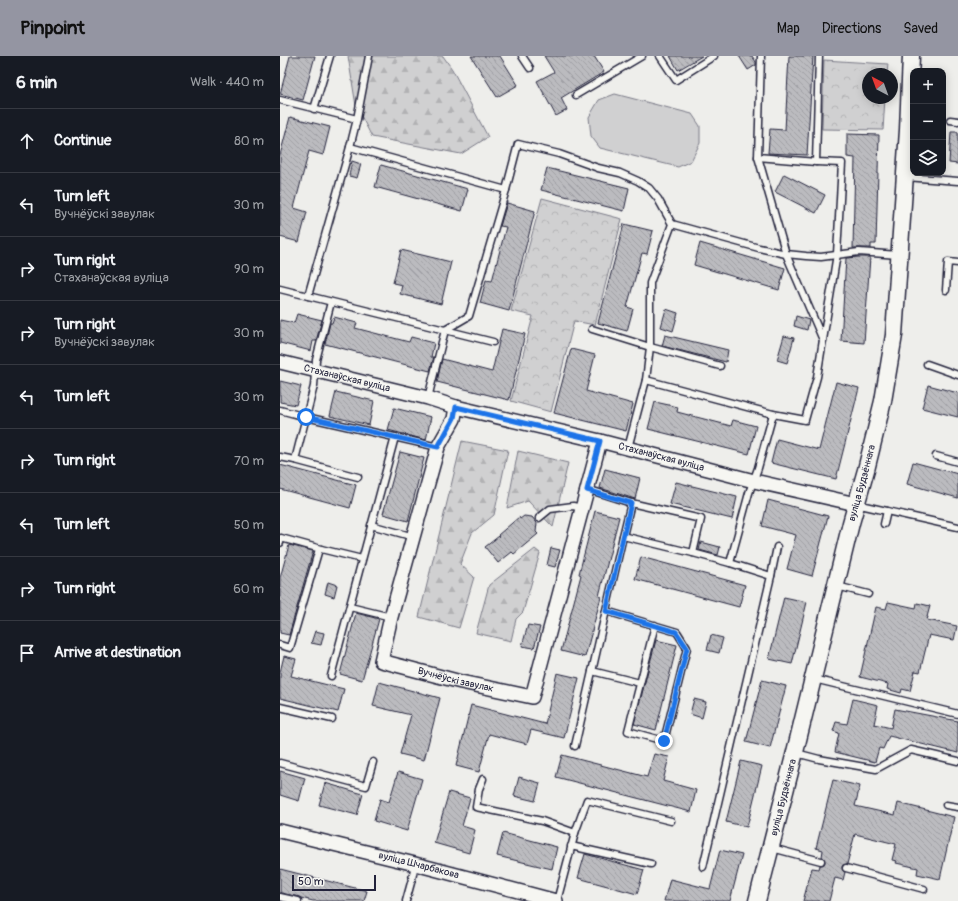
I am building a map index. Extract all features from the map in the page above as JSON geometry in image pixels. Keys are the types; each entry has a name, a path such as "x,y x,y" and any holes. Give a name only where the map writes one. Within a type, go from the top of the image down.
{"street":[{"name":"вуліца Будзённага","path":"757,901 835,586 883,401 894,335 905,177 911,56"},
{"name":"Стаханаўская вуліца","path":"280,362 428,398 456,407 856,504"},
{"name":"Вучнёўскі завулак","path":"456,407 454,418 438,447 391,617 381,661 461,682 532,697 600,441"},
{"name":"вуліца Шчарбакова","path":"280,832 415,864 557,901"}],"lane":[{"path":"314,109 330,56"},
{"path":"308,296 357,120 369,56"},
{"path":"522,56 530,68"},
{"path":"576,95 642,56"},
{"path":"660,56 676,80 714,56"},
{"path":"761,56 758,157 786,254 824,342"},
{"path":"816,162 819,56"},
{"path":"280,100 357,120"},
{"path":"950,120 958,121"},
{"path":"428,398 445,330 469,316 518,144 559,154 598,168 620,173 638,181 649,188 658,199 672,224 786,254 812,257 859,252 900,255"},
{"path":"350,147 506,190"},
{"path":"646,380 773,414 805,420 817,377 824,342 837,254 842,163 758,157"},
{"path":"905,177 958,181"},
{"path":"628,448 646,380 650,347 650,283 672,224"},
{"path":"946,290 948,262 958,263"},
{"path":"280,289 493,342"},
{"path":"294,460 314,386 316,360 331,302"},
{"path":"592,329 720,366"},
{"path":"927,364 958,375"},
{"path":"280,410 438,447"},
{"path":"730,563 773,414"},
{"path":"331,676 395,437"},
{"path":"936,456 958,462"},
{"path":"280,457 358,477"},
{"path":"587,490 631,503 701,519 693,553"},
{"path":"575,746 631,503"},
{"path":"856,504 958,526"},
{"path":"539,518 550,509 573,506 582,508"},
{"path":"884,524 887,511"},
{"path":"371,524 414,537"},
{"path":"623,536 730,563 771,576"},
{"path":"280,542 281,538 362,559"},
{"path":"702,867 777,547"},
{"path":"280,645 290,648 319,549 321,549"},
{"path":"835,586 868,594"},
{"path":"350,607 391,617"},
{"path":"606,611 655,625 676,632 687,648 664,741 628,731 655,625"},
{"path":"592,671 640,683"},
{"path":"813,678 958,714"},
{"path":"280,707 332,719"},
{"path":"795,752 819,759 876,769 911,750 958,761"},
{"path":"280,763 366,786 373,762"},
{"path":"482,779 476,807 542,821 575,833"},
{"path":"557,901 571,846 587,800 671,821"},
{"path":"946,804 958,807"},
{"path":"571,846 651,864"},
{"path":"770,848 821,861"},
{"path":"406,901 415,864"},
{"path":"846,868 924,889"},
{"path":"280,897 298,901"}],"green space":[{"path":"348,56 443,56 452,69 488,137 461,154 372,137 356,106"},
{"path":"824,60 888,64 888,68 862,68 862,104 885,104 883,130 822,129"},
{"path":"615,94 692,114 700,126 700,143 691,161 678,167 600,148 591,136 589,117 599,100"},
{"path":"542,198 622,219 595,325 574,321 551,412 511,401 533,316 511,311"},
{"path":"462,441 508,450 494,515 472,533 460,564 474,577 459,628 419,617"},
{"path":"518,451 568,463 553,527 528,501 507,508"},
{"path":"535,549 540,553 523,612 516,619 511,641 476,633 489,585"}],"building":[{"path":"290,56 315,56 303,100 280,94"},
{"path":"471,56 500,56 518,85 497,97"},
{"path":"544,56 594,56 604,72 561,98 567,110 556,116 537,81 554,72"},
{"path":"670,56 702,56 678,70"},
{"path":"739,56 752,56 756,62 756,65 748,70"},
{"path":"789,56 813,56 807,155 768,153 770,129 785,130"},
{"path":"290,117 330,127 323,155 309,151 294,208 307,212 299,242 280,237 280,155"},
{"path":"951,132 958,132 958,164 949,163"},
{"path":"847,134 879,135 876,244 871,244 871,248 853,248 855,158 847,157"},
{"path":"352,161 361,164 357,178 349,176"},
{"path":"381,165 468,189 462,211 375,187"},
{"path":"547,168 629,188 624,211 541,190"},
{"path":"784,174 825,195 816,213 775,192"},
{"path":"507,203 535,211 509,311 480,303 486,280 492,281 506,227 500,226"},
{"path":"624,224 653,231 647,254 642,253 627,307 633,309 627,331 598,323"},
{"path":"700,243 785,268 779,290 694,265"},
{"path":"401,250 451,262 441,304 400,294 402,285 393,283"},
{"path":"870,257 864,343 841,341 846,258"},
{"path":"666,309 678,313 673,331 661,327"},
{"path":"297,314 322,320 316,341 313,341 311,351 280,343 280,320 294,323"},
{"path":"796,316 809,320 807,330 794,326"},
{"path":"334,317 357,323 355,328 409,342 411,337 434,343 431,357 434,357 430,371 325,344 330,323 332,323"},
{"path":"502,329 525,334 509,400 437,382 442,359 492,372"},
{"path":"665,335 728,350 726,362 662,346"},
{"path":"784,336 794,338 787,363 777,360"},
{"path":"571,349 595,355 586,391 633,404 626,431 554,413"},
{"path":"280,381 301,386 296,405 280,402"},
{"path":"836,382 859,388 836,479 771,463 777,439 819,450"},
{"path":"928,385 958,393 958,417 922,408"},
{"path":"336,392 374,401 369,425 330,416"},
{"path":"655,402 678,407 677,412 731,426 733,420 756,426 749,454 648,429"},
{"path":"394,408 431,417 426,440 388,430"},
{"path":"400,452 424,458 408,521 383,514"},
{"path":"913,462 958,474 958,498 907,484"},
{"path":"280,465 356,485 350,508 280,489"},
{"path":"605,469 640,478 635,499 600,488"},
{"path":"676,482 737,497 732,519 670,504"},
{"path":"768,500 828,516 812,576 787,569 796,535 762,526"},
{"path":"595,511 619,517 599,596 601,597 585,657 561,651 581,575 579,574"},
{"path":"524,516 532,517 537,523 536,532 538,534 514,554 512,552 498,563 485,547 519,517 520,519"},
{"path":"701,542 720,547 718,555 699,550"},
{"path":"289,545 313,551 289,635 280,633 280,578"},
{"path":"551,548 560,550 555,567 547,565"},
{"path":"641,557 745,585 739,607 635,579"},
{"path":"328,582 337,585 334,597 325,594"},
{"path":"784,597 807,602 792,664 769,659"},
{"path":"888,602 916,608 917,603 930,606 927,620 957,626 954,640 929,635 920,672 915,671 910,691 902,689 901,693 887,689 888,684 860,677 876,607 886,609"},
{"path":"356,613 379,619 362,680 340,674"},
{"path":"528,625 540,627 534,648 522,646"},
{"path":"315,631 324,633 321,645 311,643"},
{"path":"711,635 723,638 719,653 707,650"},
{"path":"656,640 677,645 656,730 634,724"},
{"path":"284,656 296,659 291,676 344,689 338,712 280,698 280,672"},
{"path":"557,673 579,678 564,738 531,730 527,744 489,734 479,772 456,766 471,705 545,724"},
{"path":"762,680 786,686 770,748 746,742"},
{"path":"379,682 440,698 424,760 400,754 411,715 373,706"},
{"path":"694,699 706,702 702,718 690,714"},
{"path":"853,699 878,705 874,724 891,728 895,709 958,721 958,753 889,736 883,749 879,748 875,762 835,752 839,733 833,731 836,722 847,724"},
{"path":"654,754 669,757 663,781 696,790 691,812 556,777 562,755 647,777"},
{"path":"741,761 762,766 747,827 726,822"},
{"path":"280,771 305,778 299,801 280,795"},
{"path":"398,772 422,779 407,831 374,821 380,799 389,802"},
{"path":"519,777 540,783 535,801 514,796"},
{"path":"833,780 860,786 855,806 895,815 898,803 954,817 940,879 917,874 918,868 896,863 897,861 892,860 896,844 855,834 847,864 843,865 842,867 843,871 845,872 843,880 835,878 829,901 803,901 812,868 819,869 820,865 824,864 825,862 824,858 822,857 823,850 816,848"},
{"path":"325,783 363,794 357,815 319,805"},
{"path":"449,792 470,798 462,826 475,830 469,853 434,843"},
{"path":"503,833 557,847 552,869 497,856"},
{"path":"720,850 742,855 730,901 664,901 670,879 710,889"},
{"path":"585,854 644,870 637,894 578,878"},
{"path":"280,869 367,891 364,901 313,901 280,893"}],"route":[{"path":"306,417 438,447 454,418 456,407 600,441 587,490 631,503 606,611 676,632 687,648 664,741"}]}
